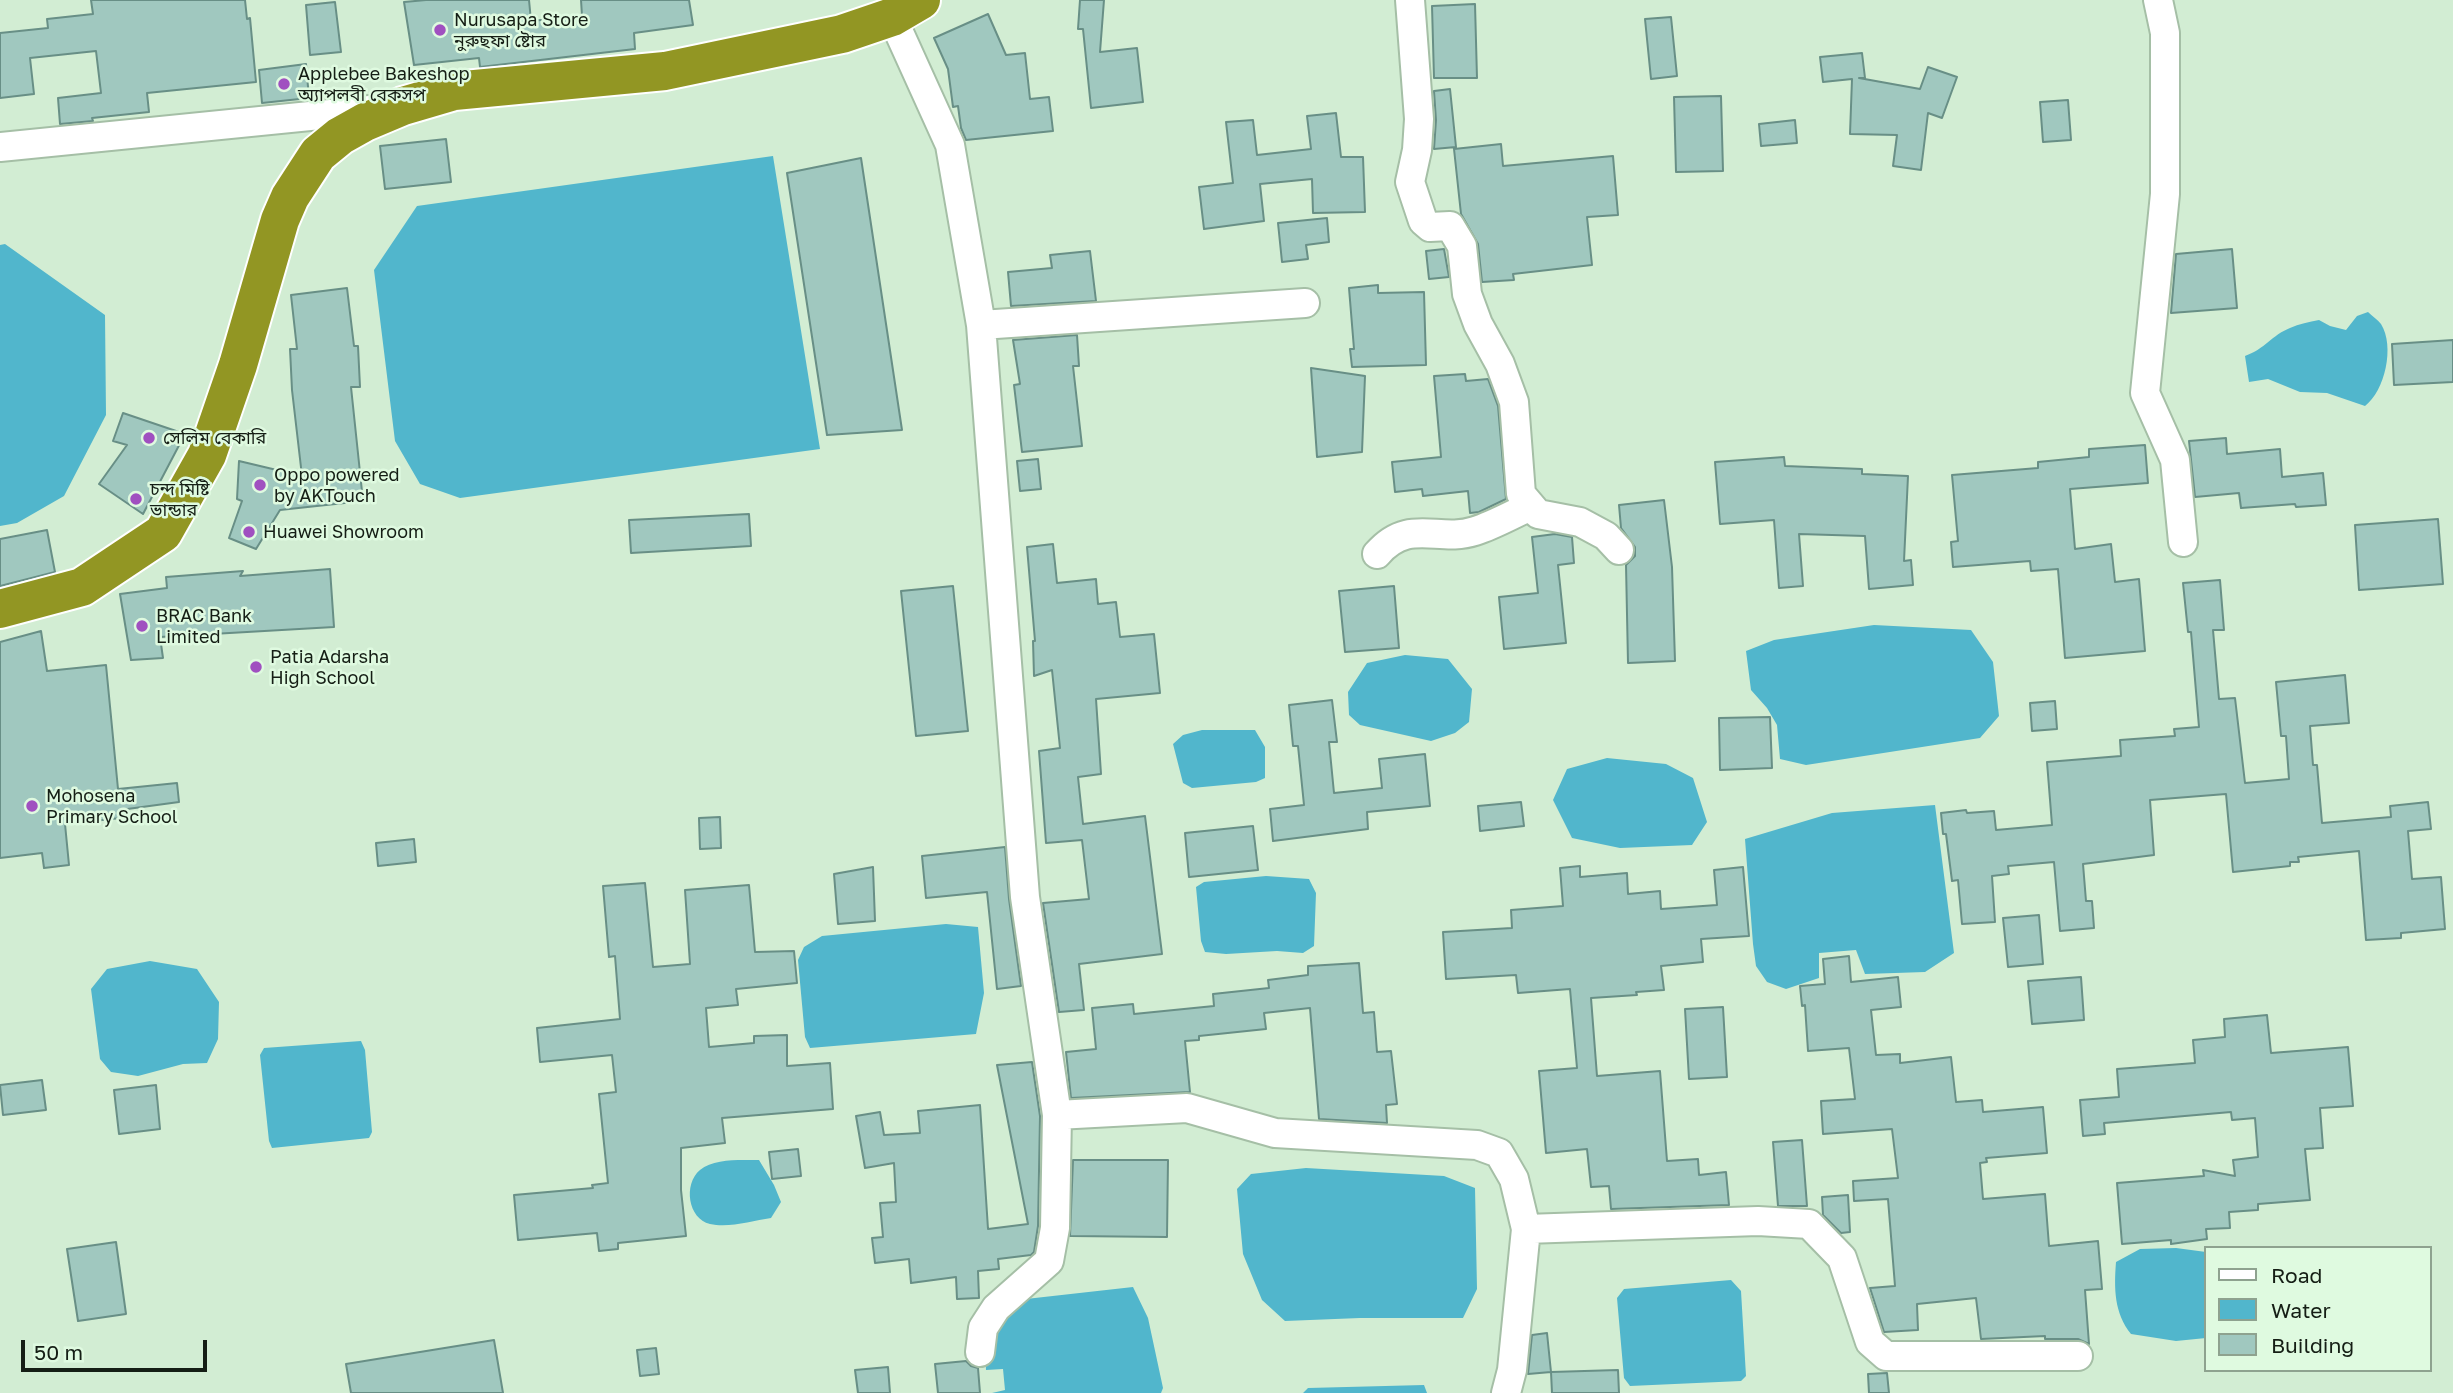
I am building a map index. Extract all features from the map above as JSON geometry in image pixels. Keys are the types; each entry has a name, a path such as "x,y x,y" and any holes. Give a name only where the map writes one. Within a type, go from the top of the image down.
{"highway":[{"path":"0,609 82,587 163,533 207,455 238,365 280,220 290,197 318,154 340,136 403,106 454,91 665,71 842,34 906,9"}],"street":[{"path":"1410,0 1419,119 1417,150 1410,182 1423,221 1430,227 1450,226 1462,246 1467,294 1478,324 1500,364 1514,402 1521,494 1538,514 1580,522 1606,536 1619,550"},
{"path":"2158,0 2165,33 2165,194 2145,393 2175,460 2183,542"},
{"path":"906,9 950,145 981,325 1025,897 1057,1115 1055,1228 1049,1261 996,1308 983,1328 980,1352"},
{"path":"0,146 403,106"},
{"path":"981,325 1305,303"},
{"path":"1377,554 1387,543 1399,536 1473,532 1531,506"},
{"path":"1057,1115 1187,1108 1275,1133 1477,1146 1499,1153 1514,1179 1526,1230 1512,1370 1506,1393"},
{"path":"1526,1230 1758,1221 1810,1224 1842,1258 1870,1342 1886,1356 2078,1356"}],"water":[{"path":"773,156 820,449 460,498 420,484 395,441 374,270 417,206"},
{"path":"5,244 105,315 106,415 64,496 17,523 0,526 0,245"},
{"path":"2368,312 2381,324 2385,333 2387,356 2383,379 2365,406 2327,393 2300,392 2268,379 2249,382 2245,356 2284,331 2319,320 2346,330 2357,316"},
{"path":"1874,625 1971,630 1993,662 1999,716 1980,738 1806,765 1780,759 1777,725 1767,708 1751,690 1746,651 1774,640"},
{"path":"1405,655 1448,659 1472,689 1469,722 1455,733 1431,741 1360,725 1349,715 1348,692 1367,663"},
{"path":"1202,730 1255,730 1265,747 1265,778 1256,782 1192,788 1183,783 1173,744 1183,735"},
{"path":"1607,758 1666,764 1693,778 1707,822 1692,845 1620,848 1572,838 1553,800 1567,769"},
{"path":"1935,805 1954,953 1925,972 1865,974 1856,950 1819,953 1819,978 1786,989 1767,982 1756,966 1745,839 1832,813"},
{"path":"1266,876 1309,879 1316,893 1314,946 1303,953 1205,952 1201,941 1196,887 1204,882"},
{"path":"946,924 978,927 984,993 976,1034 810,1048 805,1037 798,960 804,947 822,936"},
{"path":"150,961 197,969 219,1002 218,1039 207,1063 183,1064 138,1076 111,1072 100,1059 91,989 107,969"},
{"path":"361,1041 365,1050 372,1132 369,1138 272,1148 260,1055 264,1048"},
{"path":"759,1160 781,1202 771,1218 717,1225 703,1221 697,1215 690,1200 690,1192 691,1184 700,1170 713,1163"},
{"path":"1306,1168 1444,1176 1475,1188 1477,1289 1463,1318 1285,1321 1262,1300 1243,1254 1237,1189 1251,1174"},
{"path":"2176,1248 2204,1252 2204,1338 2176,1341 2131,1334 2125,1326 2116,1300 2116,1262 2140,1249"},
{"path":"1731,1280 1741,1291 1746,1376 1741,1381 1630,1386 1624,1378 1617,1298 1624,1289"},
{"path":"1133,1287 1148,1318 1163,1388 1161,1393 992,1393 1005,1390 1003,1369 986,1370 985,1343 997,1318 1026,1299"},
{"path":"1424,1385 1427,1393 1303,1393 1308,1388"}],"building":[{"path":"91,0 245,0 247,19 250,18 256,82 147,93 149,112 60,124 58,98 101,93 96,51 30,58 34,94 0,98 0,33 48,28 47,19 93,14"},
{"path":"529,0 531,21 582,16 581,0 689,0 693,25 634,33 635,49 480,67 479,58 414,65 404,2"},
{"path":"1080,0 1104,0 1100,52 1137,48 1143,102 1091,108 1083,29 1078,29"},
{"path":"335,2 341,52 310,55 306,5"},
{"path":"1475,4 1477,78 1434,78 1432,6"},
{"path":"988,14 1006,55 1025,53 1030,99 1049,97 1053,131 966,140 961,128 958,106 953,107 948,69 934,38"},
{"path":"1671,17 1677,76 1651,79 1645,19"},
{"path":"1862,53 1865,78 1859,78 1920,89 1928,67 1957,77 1942,118 1928,113 1921,170 1893,166 1897,135 1850,134 1852,79 1823,82 1820,57"},
{"name":"Applebee Bakeshop অ্যাপলবী বেকসপ","path":"306,64 309,98 262,103 259,70"},
{"path":"1450,89 1456,147 1434,149 1434,91"},
{"path":"1721,96 1723,171 1676,172 1674,97"},
{"path":"2068,100 2071,140 2043,142 2040,102"},
{"path":"1336,113 1341,157 1363,157 1365,212 1313,213 1312,179 1260,184 1264,221 1204,229 1199,187 1233,183 1226,122 1253,120 1257,155 1311,149 1307,116"},
{"path":"1795,120 1797,143 1761,146 1759,124"},
{"path":"446,139 451,182 385,189 380,146"},
{"path":"1501,144 1503,166 1613,156 1618,215 1587,217 1592,265 1513,274 1514,280 1482,282 1478,244 1461,214 1454,149"},
{"path":"861,158 902,430 827,435 787,173"},
{"path":"1327,218 1329,242 1306,245 1308,259 1282,262 1278,223"},
{"path":"1444,249 1449,277 1429,279 1426,251"},
{"path":"2232,249 2237,308 2171,313 2176,254"},
{"path":"1090,251 1096,301 1011,306 1008,272 1052,268 1050,255"},
{"path":"1378,285 1378,293 1424,292 1426,365 1352,367 1350,349 1354,349 1349,288"},
{"path":"347,288 354,346 358,346 360,387 351,387 363,501 280,510 256,549 229,538 242,501 237,499 239,461 302,476 292,390 290,349 297,349 291,295"},
{"path":"1077,335 1079,366 1073,366 1082,446 1022,452 1014,385 1020,384 1013,340"},
{"path":"2453,340 2453,382 2394,385 2392,344"},
{"path":"1311,368 1365,376 1362,452 1317,457"},
{"path":"1465,374 1466,381 1488,379 1498,406 1506,499 1479,512 1470,513 1468,491 1423,496 1422,489 1395,492 1392,462 1441,457 1434,376"},
{"path":"123,413 185,434 143,514 99,484 127,445 113,441"},
{"path":"2226,438 2227,454 2280,449 2282,477 2323,473 2326,505 2241,508 2239,493 2195,497 2189,441"},
{"path":"2145,445 2148,483 2070,489 2075,549 2111,544 2115,582 2139,579 2145,651 2065,658 2058,569 2031,571 2030,561 1953,567 1951,542 1958,541 1952,475 2038,468 2038,462 2089,457 2089,449"},
{"path":"1784,457 1785,466 1862,469 1862,474 1908,476 1904,561 1911,560 1913,585 1869,589 1865,536 1799,534 1803,586 1779,588 1774,520 1720,524 1715,462"},
{"path":"1038,459 1041,489 1020,491 1017,461"},
{"path":"1664,500 1672,567 1675,661 1628,663 1626,565 1635,556 1635,547 1621,528 1619,505"},
{"path":"749,514 751,546 631,553 629,520"},
{"path":"2438,519 2443,584 2359,590 2355,525"},
{"path":"47,530 55,572 0,586 0,539"},
{"path":"1555,534 1572,537 1574,563 1558,565 1566,643 1504,649 1499,597 1538,593 1532,537"},
{"path":"1053,544 1057,583 1096,579 1098,604 1116,602 1120,637 1154,634 1160,693 1096,699 1101,774 1078,777 1083,824 1145,816 1162,954 1079,964 1084,1010 1059,1012 1043,903 1089,899 1082,840 1046,843 1039,751 1060,748 1052,670 1034,676 1035,641 1027,547"},
{"path":"330,569 334,627 160,637 163,658 131,660 120,594 167,588 166,577 243,571 240,576"},
{"path":"2220,580 2224,630 2213,630 2219,699 2235,698 2245,783 2289,779 2286,736 2281,736 2276,682 2345,675 2349,723 2310,726 2313,765 2317,765 2322,823 2391,817 2390,806 2428,802 2431,829 2408,831 2412,879 2441,877 2445,929 2401,933 2401,938 2366,940 2359,851 2298,857 2299,862 2290,862 2290,866 2233,872 2226,794 2150,800 2154,855 2083,864 2086,901 2092,901 2094,928 2060,931 2054,862 2008,866 2009,874 1992,876 1995,922 1962,924 1958,880 1952,881 1941,813 1994,811 1996,830 2052,825 2047,762 2121,756 2120,740 2175,736 2174,729 2199,727 2191,632 2188,632 2183,583"},
{"path":"953,586 968,731 916,736 901,591"},
{"path":"1394,586 1399,648 1345,652 1339,591"},
{"path":"41,631 47,671 106,665 118,789 177,783 179,802 120,810 121,818 65,824 69,865 44,868 42,853 0,858 0,642"},
{"path":"1332,700 1337,742 1329,742 1334,793 1382,788 1379,759 1425,754 1430,806 1367,812 1368,829 1273,841 1270,809 1304,805 1298,746 1293,746 1289,705"},
{"path":"2055,701 2057,729 2032,731 2030,703"},
{"path":"1770,717 1772,768 1720,770 1719,718"},
{"path":"1521,802 1524,826 1480,831 1478,806"},
{"path":"720,817 721,848 700,849 699,818"},
{"path":"1253,826 1258,870 1189,877 1185,833"},
{"path":"414,839 416,862 378,866 376,843"},
{"path":"1005,847 1021,986 997,989 987,892 926,898 922,856"},
{"path":"1580,866 1580,877 1627,873 1628,894 1660,891 1661,909 1717,905 1714,870 1743,867 1749,936 1701,939 1703,962 1661,966 1664,990 1591,998 1597,1076 1660,1071 1667,1161 1698,1159 1699,1175 1726,1172 1729,1205 1611,1209 1609,1186 1591,1187 1587,1149 1546,1153 1539,1071 1577,1068 1570,989 1518,993 1516,975 1446,979 1443,932 1512,928 1511,910 1563,906 1560,868"},
{"path":"873,867 875,921 838,924 834,874"},
{"path":"645,883 653,967 690,964 685,890 749,885 755,952 794,951 797,983 736,989 738,1005 706,1008 709,1047 754,1043 754,1036 787,1035 787,1066 830,1063 833,1109 722,1118 725,1143 681,1148 681,1190 686,1236 618,1243 618,1249 599,1251 597,1233 518,1240 514,1195 593,1188 592,1185 608,1183 599,1094 616,1092 612,1055 540,1062 537,1028 620,1019 615,956 609,957 603,886"},
{"path":"2039,915 2043,964 2008,967 2003,918"},
{"path":"1849,956 1851,982 1898,977 1901,1007 1871,1010 1876,1055 1900,1054 1900,1063 1951,1057 1956,1102 1982,1100 1983,1112 2043,1107 2047,1153 1986,1158 1987,1162 1980,1163 1983,1199 2045,1194 2049,1246 2098,1241 2102,1289 2085,1290 2089,1344 2078,1339 2045,1339 2045,1336 1981,1339 1976,1298 1917,1304 1918,1330 1884,1332 1870,1288 1895,1286 1888,1199 1854,1201 1853,1181 1898,1178 1892,1129 1823,1134 1821,1101 1855,1099 1849,1048 1808,1051 1805,1005 1802,1006 1800,986 1825,984 1823,959"},
{"path":"1359,963 1363,1013 1374,1012 1377,1052 1391,1051 1397,1104 1386,1105 1387,1123 1319,1119 1310,1008 1264,1013 1266,1029 1199,1036 1199,1040 1185,1041 1190,1092 1071,1098 1066,1052 1096,1049 1092,1008 1133,1004 1134,1014 1214,1006 1213,994 1269,988 1268,980 1308,975 1308,966"},
{"path":"2081,977 2084,1020 2032,1024 2028,981"},
{"path":"1723,1007 1727,1077 1689,1079 1685,1009"},
{"path":"2267,1015 2271,1053 2348,1047 2353,1106 2320,1108 2323,1148 2305,1149 2310,1200 2258,1204 2258,1210 2229,1212 2230,1228 2206,1229 2207,1239 2171,1244 2171,1240 2122,1244 2117,1183 2204,1176 2203,1170 2235,1176 2233,1160 2258,1157 2255,1118 2232,1120 2231,1112 2104,1123 2105,1134 2083,1136 2080,1100 2119,1097 2117,1069 2195,1063 2193,1040 2225,1037 2224,1019"},
{"path":"1032,1062 1040,1116 1038,1226 1034,1252 1031,1255 998,1259 999,1269 978,1271 979,1298 957,1299 956,1277 911,1283 909,1259 875,1263 872,1238 883,1237 880,1203 896,1202 894,1163 865,1168 856,1116 880,1112 884,1135 920,1133 918,1111 980,1105 988,1229 1028,1224 997,1065"},
{"path":"42,1080 46,1110 3,1115 0,1085"},
{"path":"156,1085 160,1129 119,1134 114,1090"},
{"path":"1802,1140 1807,1206 1778,1206 1773,1142"},
{"path":"798,1149 801,1176 772,1179 769,1152"},
{"path":"1073,1160 1168,1160 1167,1237 1070,1236"},
{"path":"1848,1195 1850,1232 1841,1233 1823,1215 1822,1197"},
{"path":"116,1242 126,1314 78,1321 67,1249"},
{"path":"1547,1333 1551,1372 1528,1374 1532,1335"},
{"path":"494,1340 503,1393 351,1393 346,1364"},
{"path":"656,1348 659,1374 640,1376 637,1350"},
{"path":"966,1361 978,1368 980,1393 938,1393 935,1364"},
{"path":"888,1367 890,1393 858,1393 855,1370"},
{"path":"1618,1370 1619,1393 1552,1393 1551,1372"},
{"path":"1887,1373 1889,1393 1869,1393 1868,1374"}],"place":[{"name":"Nurusapa Store নুরুছফা ষ্টোর","path":"440,30"},
{"name":"Applebee Bakeshop অ্যাপলবী বেকসপ","path":"284,84"},
{"name":"সেলিম বেকারি","path":"149,438"},
{"name":"Oppo powered by AKTouch","path":"260,485"},
{"name":"চন্দ মিষ্টি ভান্ডার","path":"136,499"},
{"name":"Huawei Showroom","path":"249,532"},
{"name":"BRAC Bank Limited","path":"142,626"},
{"name":"Patia Adarsha High School","path":"256,667"},
{"name":"Mohosena Primary School","path":"32,806"}]}
